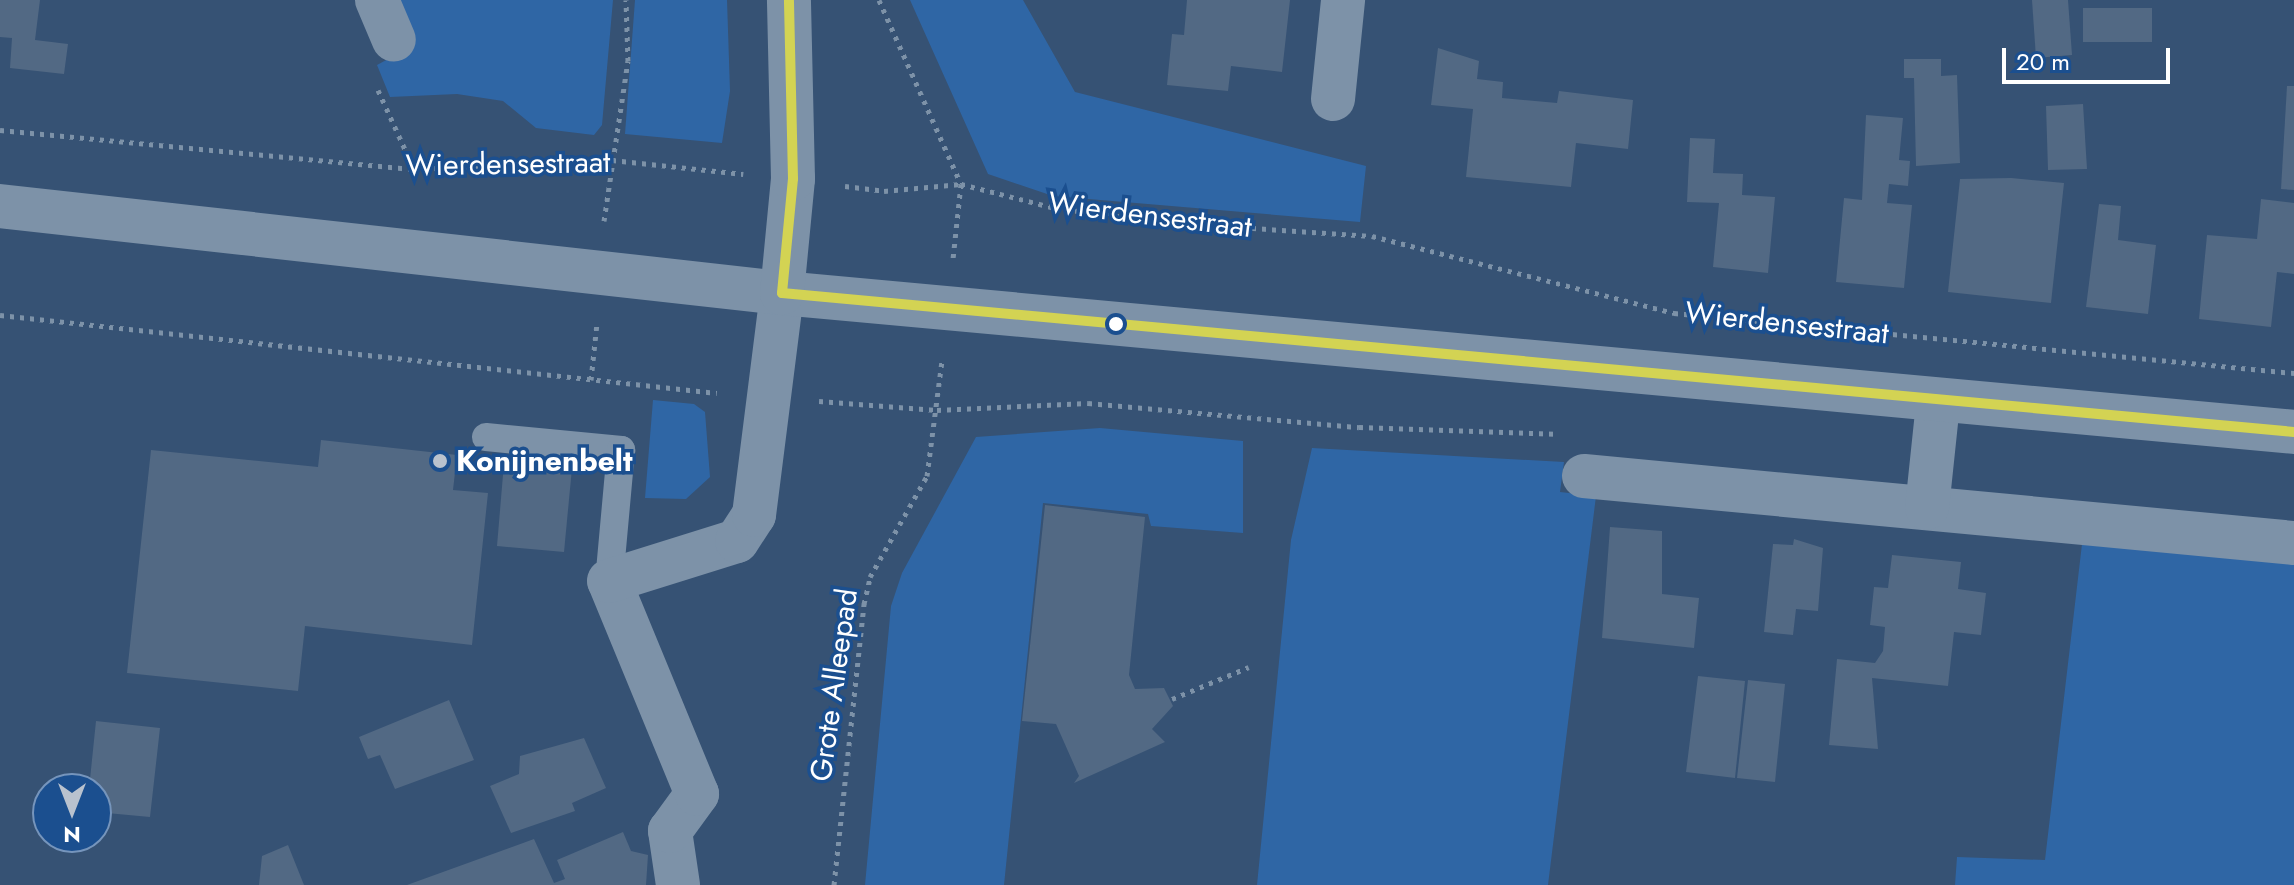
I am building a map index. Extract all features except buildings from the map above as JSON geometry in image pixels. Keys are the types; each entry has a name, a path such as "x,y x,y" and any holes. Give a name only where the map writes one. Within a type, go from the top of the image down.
{"street":[{"path":"377,0 394,40"},
{"path":"678,885 670,831 697,794 609,581 737,541 754,515 793,179 789,0"},
{"path":"1333,99 1343,0"},
{"path":"0,206 782,293 1938,403 2294,432"},
{"path":"1927,508 1938,403"},
{"path":"1584,476 2294,543"}],"lane":[{"path":"486,437 621,450 609,581"}],"path":[{"path":"0,315 591,381 612,160 628,61 626,0"},
{"path":"879,0 961,184"},
{"path":"394,40 364,59 414,169"},
{"name":"Wierdensestraat","path":"0,130 414,169 612,160 884,191 961,184 1055,208 1162,222 1372,236 1674,313 2294,373"},
{"name":"Grote Alleepad","path":"834,885 864,604 870,577 927,476 937,410 1088,403 1359,427 1571,435"},
{"path":"1172,699 1249,667"}],"shaded area":[{"path":"396,0 613,0 602,125 594,135 536,128 503,101 457,94 390,97 377,65 414,45"},
{"path":"635,0 727,0 730,91 722,143 625,134"},
{"path":"910,0 1023,0 1075,92 1366,166 1360,222 1053,196 988,174"},
{"path":"653,400 694,404 705,412 710,477 686,499 645,498"},
{"path":"1100,428 1243,441 1243,533 1151,526 1148,514 1043,503 1004,885 865,885 891,606 902,573 976,437"},
{"path":"1312,448 1564,462 1560,492 1596,496 1548,885 1257,885 1291,540"},
{"path":"2082,544 2294,564 2294,885 1955,885 1957,857 2045,860"}],"transit line":[{"path":"782,293 793,179 789,0"},
{"path":"782,293 2294,432"}],"place":[{"name":"Konijnenbelt","path":"440,461"}]}
